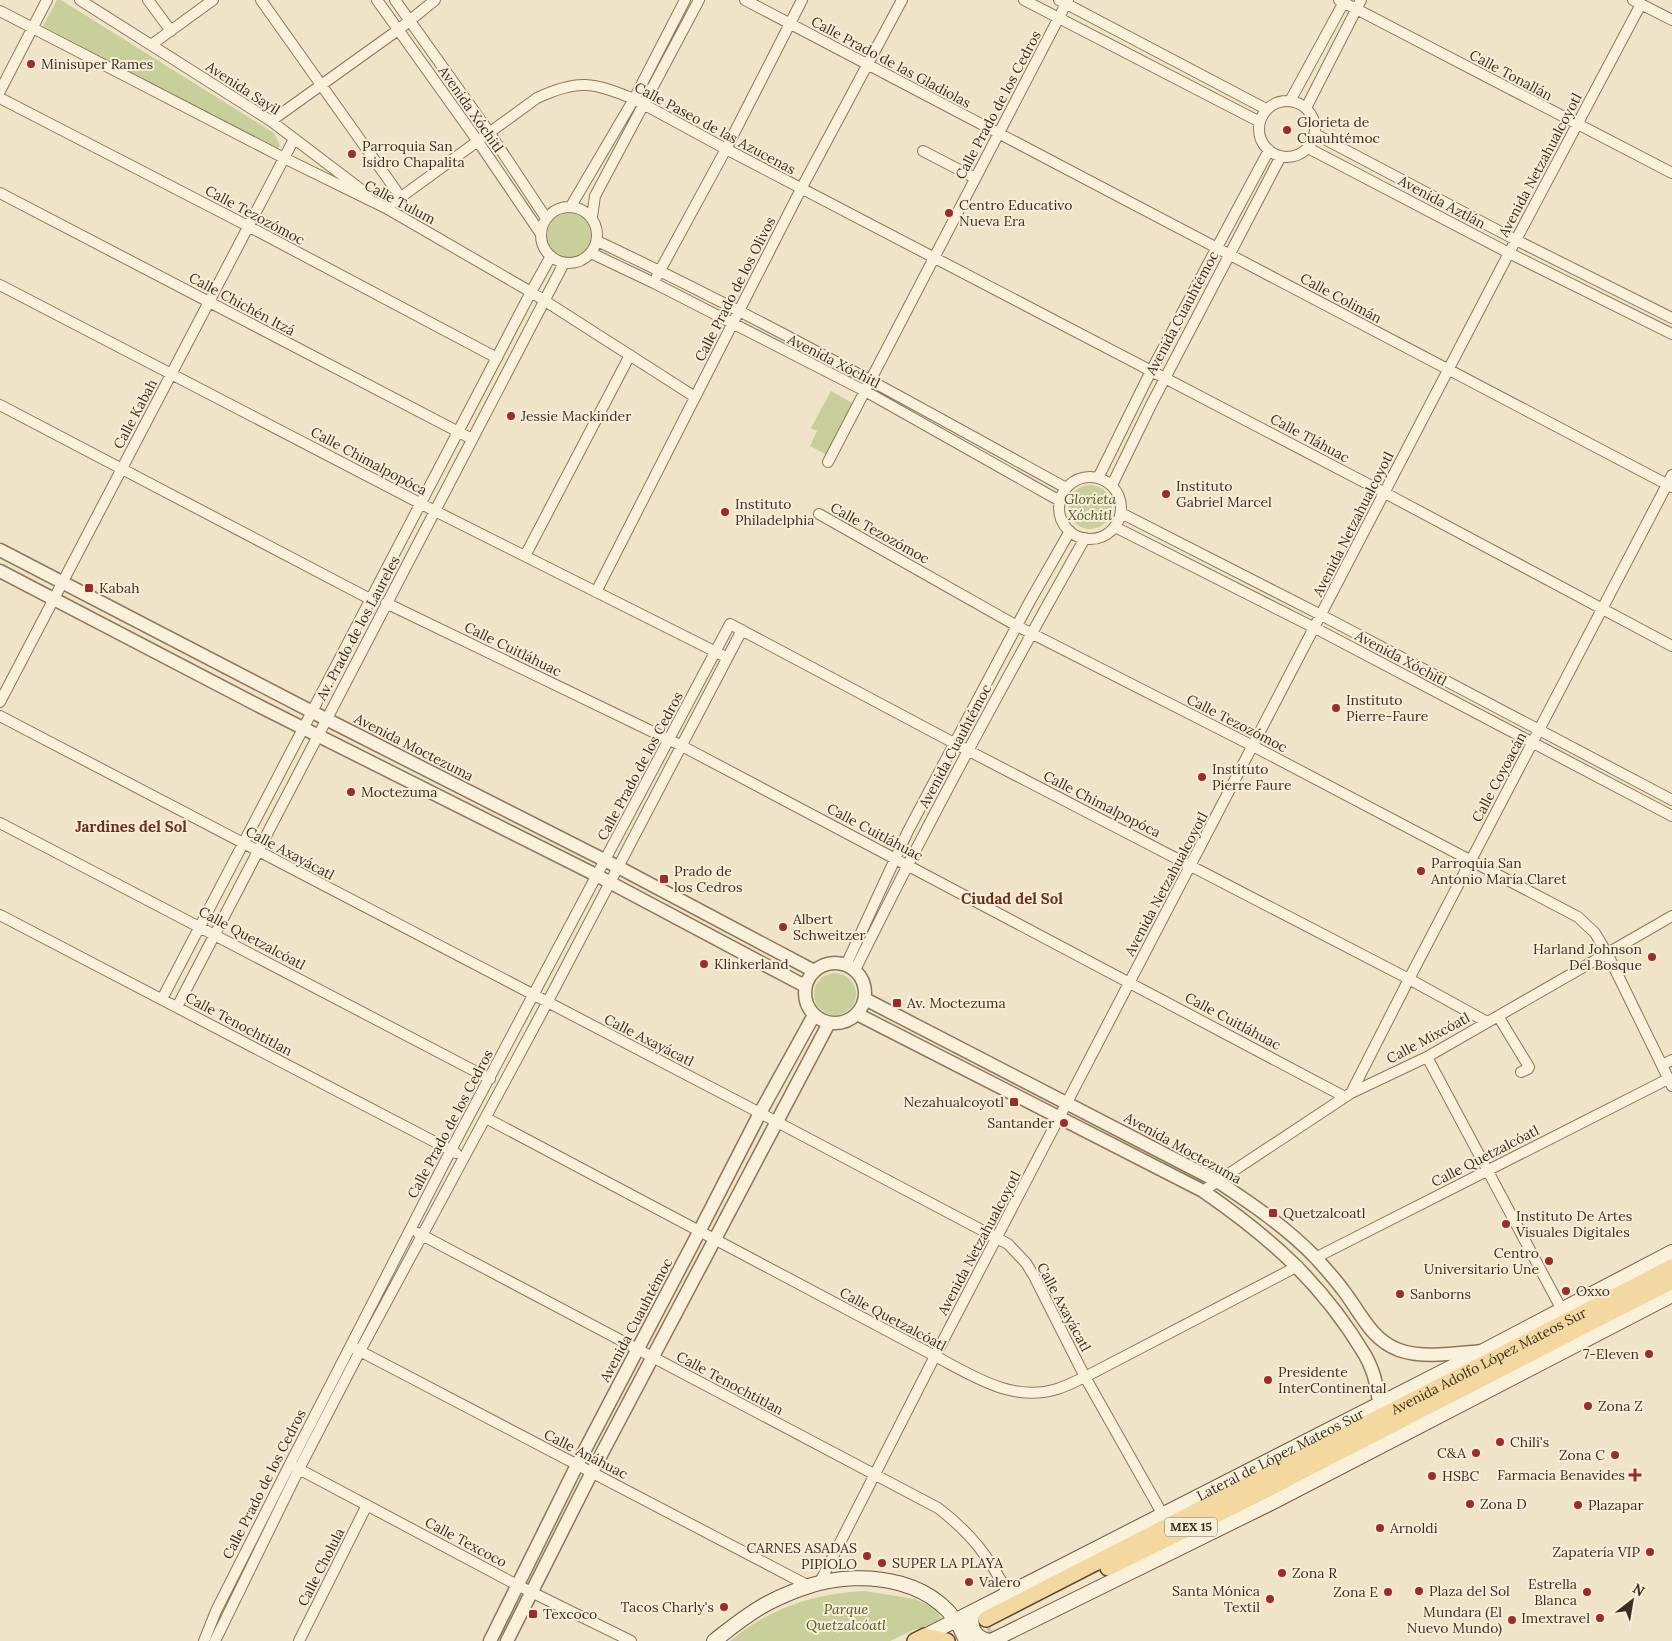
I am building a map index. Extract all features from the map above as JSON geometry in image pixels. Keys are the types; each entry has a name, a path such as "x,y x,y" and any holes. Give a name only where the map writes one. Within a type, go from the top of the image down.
{"main road":[{"name":"Lateral de López Mateos Sur","path":"920,1638 956,1621 986,1628 1007,1636 1258,1509 1483,1352 1672,1252"},
{"name":"Avenida Adolfo López Mateos Sur","path":"986,1628 1243,1501 1388,1420 1672,1267"},
{"name":"Avenida Adolfo López Mateos Sur","path":"1388,1420 1672,1281"},
{"name":"Lateral de López Mateos Sur","path":"986,1628 1008,1594 1163,1515 1388,1420 1672,1295"},
{"path":"714,1641 742,1619 769,1602 814,1585 845,1579 871,1579 896,1582 916,1588 932,1596 946,1608 956,1621 966,1641"},
{"path":"920,1638 947,1641"}],"street":[{"path":"0,91 47,0"},
{"name":"Avenida Sayil","path":"80,0 271,122 386,208"},
{"path":"148,0 170,31"},
{"path":"150,45 213,0"},
{"path":"261,0 400,196"},
{"name":"Avenida Xóchitl","path":"377,0 477,140 541,234"},
{"name":"Avenida Xóchitl","path":"395,0 489,132 546,218"},
{"path":"271,122 398,30 435,0"},
{"path":"571,206 634,99 685,0"},
{"path":"592,217 594,196 699,0"},
{"name":"Calle Prado de las Gladiolas","path":"745,0 998,134"},
{"path":"654,283 726,149 802,0"},
{"name":"Calle Prado de los Olivos","path":"596,592 801,189 902,0"},
{"path":"1024,0 1260,122"},
{"path":"1064,1 1266,110"},
{"name":"Calle Prado de los Cedros","path":"828,462 1058,18 1064,1"},
{"path":"1290,101 1343,1"},
{"name":"Calle Tonallán","path":"1343,1 1359,5 1577,125 1672,173"},
{"path":"1637,2 1672,20"},
{"name":"Avenida Netzahualcoyotl","path":"814,1585 829,1564 935,1356 1577,125 1637,2"},
{"path":"1306,108 1359,5"},
{"name":"Calle Tulum","path":"0,11 284,158 386,208 531,292 695,397"},
{"name":"Calle Paseo de las Azucenas","path":"386,208 537,98 556,89 576,84 596,86 634,99 801,189 934,257"},
{"name":"Calle Tezozómoc","path":"0,98 248,226 497,358"},
{"path":"1290,101 1306,108 1312,117 1314,134 1308,148 1296,155 1282,156 1269,150 1260,137 1260,122 1266,110 1280,102 1290,101"},
{"name":"Calle Colimán","path":"998,134 1217,247 1448,371 1670,486"},
{"name":"Avenida Aztlán","path":"1314,134 1516,240 1672,318"},
{"name":"Calle Kabah","path":"0,702 294,138"},
{"name":"Avenida Aztlán","path":"1308,148 1510,253 1672,334"},
{"name":"Avenida Cuauhtémoc","path":"1098,478 1151,371 1269,150"},
{"path":"923,151 974,178"},
{"name":"Avenida Cuauhtémoc","path":"1112,485 1165,378 1282,156"},
{"name":"Calle Chichén Itzá","path":"0,193 472,439"},
{"path":"571,206 583,209 592,217 598,231 597,241 591,253 582,260 564,263 551,256 544,249 541,234 542,226 546,218 555,210 571,206"},
{"name":"Avenida Xóchitl","path":"597,241 660,270 871,380 1066,488"},
{"name":"Avenida Xóchitl","path":"591,253 654,283 865,391 1060,501"},
{"name":"Av. Prado de los Laureles","path":"162,999 551,256"},
{"name":"Calle Tláhuac","path":"934,257 1385,493 1672,646"},
{"name":"Av. Prado de los Laureles","path":"177,1007 564,263"},
{"name":"Calle Chimalpopóca","path":"0,285 435,511 728,658"},
{"path":"525,556 630,355"},
{"path":"0,405 370,599"},
{"name":"Calle Coyoacán","path":"1348,1095 1602,608 1670,486 1672,475"},
{"path":"1084,477 1098,478 1112,485 1121,501 1121,513 1115,527 1101,537 1085,538 1070,531 1061,518 1060,501 1066,488 1071,483 1084,477"},
{"name":"Avenida Xóchitl","path":"1121,513 1321,615 1672,800"},
{"name":"Calle Tezozómoc","path":"819,514 1017,626 1253,746 1578,917 1596,933 1670,1082"},
{"name":"Avenida Xóchitl","path":"1115,527 1315,628 1672,816"},
{"name":"Avenida Cuauhtémoc","path":"851,968 895,858 954,743 1070,531"},
{"name":"Avenida Cuauhtémoc","path":"851,968 1031,633 1085,538"},
{"name":"Avenida Moctezuma","path":"0,550 312,712 605,860 814,971"},
{"path":"0,571 304,728 596,875 805,986"},
{"name":"Calle Cuitláhuac","path":"386,603 682,746 1348,1095"},
{"name":"Calle Prado de los Cedros","path":"215,1641 350,1346 596,875 670,740 730,624"},
{"name":"Calle Chimalpopóca","path":"730,624 969,751 1409,979 1487,1022"},
{"name":"Calle Prado de los Cedros","path":"204,1641 216,1611 486,1118 742,630"},
{"name":"Calle Axayácatl","path":"0,716 998,1238 1017,1253 1030,1269 1085,1377 1163,1515"},
{"name":"Calle Quetzalcóatl","path":"0,822 490,1079"},
{"name":"Calle Tenochtitlan","path":"0,915 465,1157"},
{"name":"Calle Mixcóatl","path":"1203,1191 1348,1095 1426,1057 1672,916"},
{"path":"829,963 851,968 861,977 864,986 865,999 857,1014 841,1023 829,1023 814,1015 806,1002 805,986 814,971 829,963"},
{"name":"Avenida Moctezuma","path":"865,999 1217,1181 1260,1210 1289,1233 1315,1258 1343,1290 1370,1330 1382,1342 1399,1350 1420,1354 1483,1352"},
{"name":"Avenida Moctezuma","path":"857,1014 1203,1191 1250,1225 1298,1266 1323,1295 1365,1356 1373,1371 1388,1420"},
{"name":"Avenida Cuauhtémoc","path":"490,1641 577,1465 760,1112 814,1015"},
{"path":"1498,1016 1529,1067 1521,1072"},
{"path":"507,1641 592,1472 829,1023"},
{"path":"1426,1057 1562,1310"},
{"path":"1662,1065 1672,1060"},
{"name":"Calle Quetzalcóatl","path":"1315,1258 1487,1170 1670,1082"},
{"name":"Calle Quetzalcóatl","path":"486,1118 935,1356 996,1386 1020,1393 1033,1394 1057,1389 1085,1377 1298,1266"},
{"name":"Calle Tenochtitlan","path":"410,1229 938,1508 954,1520 980,1547 991,1562 1008,1594"},
{"name":"Calle Anáhuac","path":"350,1346 577,1465 814,1585"},
{"name":"Calle Texcoco","path":"294,1466 517,1585 631,1641"},
{"name":"Calle Cholula","path":"299,1641 367,1505"},
{"path":"829,1564 836,1575 845,1579"}],"green space":[{"path":"57,0 61,0 274,133 280,145 277,150 43,26"},
{"path":"565,213 573,213 585,219 591,235 585,251 573,257 565,257 553,251 547,239 547,231 553,219"},
{"path":"831,391 856,405 829,456 810,446 817,431 811,428"},
{"name":"Glorieta Xóchitl","path":"1090,485 1102,489 1108,495 1112,507 1108,519 1102,525 1090,529 1078,525 1072,519 1068,507 1072,495 1078,489"},
{"path":"835,973 850,979 856,994 850,1009 835,1015 820,1009 814,994 820,979"},
{"name":"Parque Quetzalcóatl","path":"864,1591 915,1599 935,1608 944,1623 913,1630 890,1641 730,1641 760,1620 792,1605 827,1595"}],"tunnel":[{"path":"966,1639 990,1627"}],"place":[{"name":"Minisuper Rames","path":"31,64"},
{"name":"Glorieta de Cuauhtémoc","path":"1287,130"},
{"name":"Parroquia San Isidro Chapalita","path":"352,154"},
{"name":"Centro Educativo Nueva Era","path":"949,213"},
{"name":"Jessie Mackinder","path":"511,416"},
{"name":"Instituto Gabriel Marcel","path":"1166,494"},
{"name":"Instituto Philadelphia","path":"725,512"},
{"name":"Kabah","path":"89,588"},
{"name":"Instituto Pierre-Faure","path":"1336,708"},
{"name":"Instituto Pierre Faure","path":"1202,777"},
{"name":"Moctezuma","path":"351,792"},
{"name":"Parroquia San Antonio María Claret","path":"1421,871"},
{"name":"Prado de los Cedros","path":"664,879"},
{"name":"Albert Schweitzer","path":"783,927"},
{"name":"Harland Johnson Del Bosque","path":"1652,957"},
{"name":"Klinkerland","path":"704,964"},
{"name":"Av. Moctezuma","path":"897,1003"},
{"name":"Nezahualcoyotl","path":"1014,1102"},
{"name":"Santander","path":"1064,1123"},
{"name":"Quetzalcoatl","path":"1273,1213"},
{"name":"Instituto De Artes Visuales Digitales","path":"1506,1224"},
{"name":"Centro Universitario Une","path":"1549,1261"},
{"name":"Oxxo","path":"1566,1291"},
{"name":"Sanborns","path":"1400,1294"},
{"name":"7-Eleven","path":"1649,1354"},
{"name":"Presidente InterContinental","path":"1268,1380"},
{"name":"Zona Z","path":"1588,1406"},
{"name":"Chili's","path":"1500,1442"},
{"name":"C&A","path":"1476,1453"},
{"name":"Zona C","path":"1615,1455"},
{"name":"Farmacia Benavides","path":"1635,1475"},
{"name":"HSBC","path":"1432,1476"},
{"name":"Zona D","path":"1470,1504"},
{"name":"Plazapar","path":"1578,1505"},
{"name":"Arnoldi","path":"1380,1528"},
{"name":"Zapatería VIP","path":"1650,1552"},
{"name":"CARNES ASADAS PIPIOLO","path":"867,1556"},
{"name":"SUPER LA PLAYA","path":"882,1563"},
{"name":"Zona R","path":"1282,1573"},
{"name":"Valero","path":"969,1582"},
{"name":"Plaza del Sol","path":"1419,1591"},
{"name":"Zona E","path":"1388,1592"},
{"name":"Estrella Blanca","path":"1587,1592"},
{"name":"Santa Mónica Textil","path":"1270,1599"},
{"name":"Tacos Charly's","path":"724,1607"},
{"name":"Texcoco","path":"533,1614"},
{"name":"Imextravel","path":"1600,1618"},
{"name":"Mundara (El Nuevo Mundo)","path":"1512,1620"}],"district":[{"name":"Jardines del Sol","path":"131,827"},
{"name":"Ciudad del Sol","path":"1012,899"}]}
